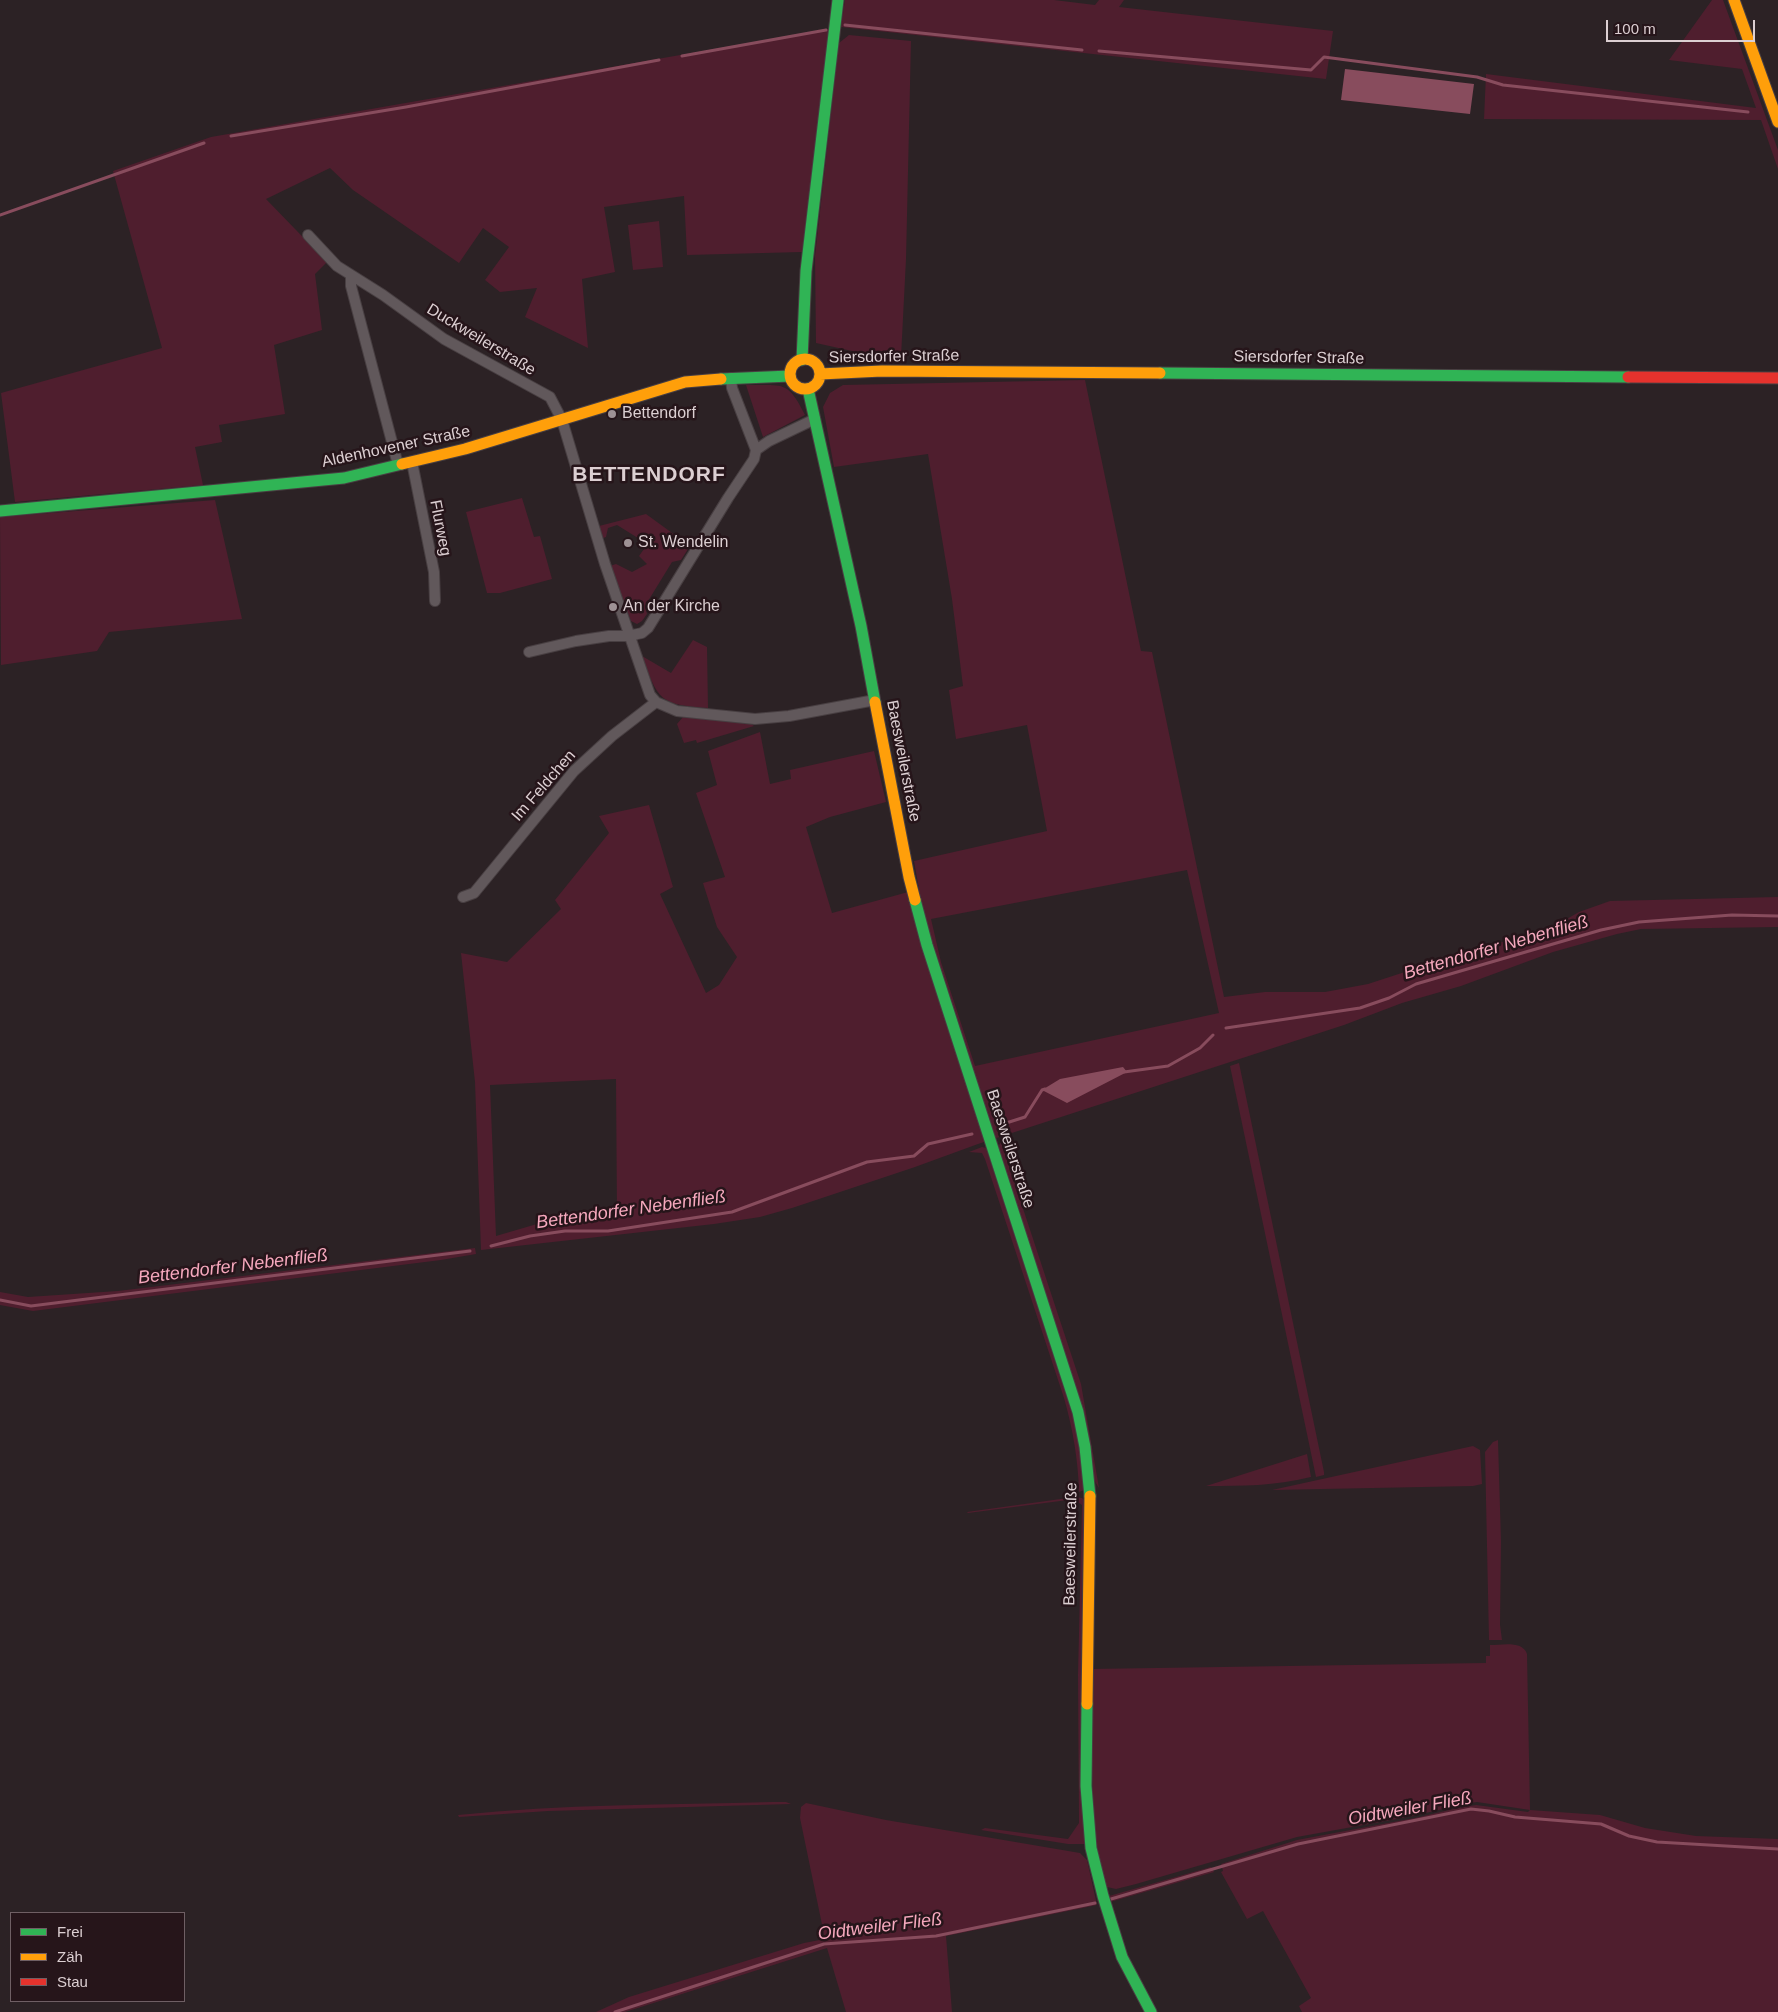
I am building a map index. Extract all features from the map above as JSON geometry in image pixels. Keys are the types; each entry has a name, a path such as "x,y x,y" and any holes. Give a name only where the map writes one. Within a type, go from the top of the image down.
{"street":[{"path":"802,360 806,271 838,0"},
{"path":"1734,0 1778,122"},
{"name":"Duckweilerstraße","path":"308,235 337,266 383,295 444,339 550,397 562,420"},
{"path":"351,276 398,465"},
{"path":"802,360 814,362 819,368 820,374 818,382 808,389 796,387 790,376 793,366 802,360"},
{"name":"Siersdorfer Straße","path":"820,374 882,371 1778,378"},
{"name":"Aldenhovener Straße","path":"0,511 344,478 465,449 685,382 790,376"},
{"path":"529,652 576,641 609,636 628,636 642,633 648,628 723,505 754,459 756,450 732,388 731,378"},
{"name":"Baesweilerstraße","path":"808,389 861,626 909,877 927,945 1069,1380 1085,1447 1090,1493 1086,1786 1091,1848 1102,1896 1122,1957 1151,2012"},
{"path":"756,450 769,441 816,418"},
{"path":"562,420 628,636 650,695 656,702 677,711 755,720 789,716 875,700"},
{"name":"Flurweg","path":"412,462 434,572 435,601"},
{"name":"Im Feldchen","path":"463,897 474,893 574,771 612,736 656,702"}],"shaded area":[{"path":"845,0 1054,0 1095,5 1099,0 1124,0 1119,7 1333,31 1326,79 841,27"},
{"path":"1712,0 1723,0 1778,150 1778,169 1761,120 1484,119 1486,74 1756,108 1742,69 1669,60"},
{"path":"829,29 802,252 687,255 684,196 604,207 615,272 582,279 588,348 525,317 537,288 500,292 485,280 509,247 483,228 459,263 353,190 330,168 266,199 327,262 315,274 322,330 274,345 285,414 219,425 222,442 195,447 203,485 15,502 1,393 162,348 113,171 211,137"},
{"path":"849,35 911,41 906,259 901,357 870,355 816,343 815,256 839,43"},
{"path":"1345,69 1474,84 1470,114 1341,100"},
{"path":"659,221 663,267 633,270 628,225"},
{"path":"1085,380 1141,651 1152,652 1224,997 1265,992 1325,992 1368,984 1460,954 1551,928 1579,912 1610,901 1778,897 1778,927 1641,929 1553,952 1461,986 1402,1003 1344,1025 760,1217 714,1224 481,1250 475,1082 461,953 507,962 561,909 555,900 609,833 599,816 649,805 673,887 660,894 706,993 719,985 737,957 717,927 703,883 725,877 696,793 717,785 708,751 760,732 770,784 791,779 790,770 874,751 886,802 830,817 806,827 832,913 919,889 914,861 1047,831 1027,725 956,739 949,690 963,686 952,599 928,454 834,467 823,407 830,393 843,385","holes":["1187,870 1219,1013 975,1066 941,962 931,919","616,1079 617,1215 571,1214 496,1236 490,1085"]},
{"path":"746,385 776,385 783,387 793,395 805,415 763,437"},
{"path":"522,498 534,537 540,536 552,579 500,593 487,593 466,512"},
{"path":"215,500 242,619 109,632 97,651 1,665 0,517"},
{"path":"646,514 690,546 681,560 672,562 645,606 647,614 637,624 631,621 610,566 616,564 632,572 647,564 639,556 646,543 617,525 608,528 606,537 603,538 599,526"},
{"path":"693,640 707,647 708,708 680,705 670,702 663,697 652,682 642,656 671,673"},
{"path":"683,717 750,723 754,726 697,743 696,740 684,743 677,724"},
{"path":"1239,1063 1324,1472 1324,1475 1316,1477 1230,1066"},
{"path":"1123,1067 1127,1072 1067,1103 1042,1090 1060,1079"},
{"path":"1001,1142 1081,1384 1099,1488 1094,1480 998,1147"},
{"path":"982,1147 986,1148 1078,1432 1084,1490 1079,1492 1074,1445 1064,1398 985,1159 982,1153 969,1152"},
{"path":"475,1248 476,1254 441,1260 33,1311 0,1305 0,1292 28,1297 118,1291"},
{"path":"1498,1440 1501,1542 1500,1625 1502,1640 1489,1640 1485,1452 1493,1442"},
{"path":"1473,1446 1480,1450 1482,1484 1473,1486 1272,1490"},
{"path":"1307,1454 1311,1477 1271,1484 1206,1486"},
{"path":"1075,1497 1082,1498 1085,1501 1087,1844 1068,1844 981,1830 985,1828 1068,1839 1079,1823 1078,1675 1082,1505 1075,1500 1068,1500 967,1512"},
{"path":"1490,1645 1516,1645 1525,1650 1527,1654 1530,1810 1477,1802 1464,1804 1413,1816 1297,1837 1136,1884 1116,1889 1107,1887 1100,1864 1093,1805 1090,1669 1486,1663 1486,1656 1490,1656"},
{"path":"786,1802 791,1804 548,1811 459,1817 458,1815 576,1807"},
{"path":"806,1803 886,1820 1080,1853 1087,1860 1097,1905 946,1936 952,2012 846,2012 827,1948 625,2012 596,2012 629,1997 804,1943 825,1939 800,1818 801,1807"},
{"path":"1476,1805 1528,1812 1530,1810 1600,1815 1645,1828 1696,1836 1778,1839 1778,2012 1302,2012 1299,2006 1311,1998 1263,1911 1247,1919 1221,1872 1223,1871 1221,1864 1297,1840"},
{"path":"1211,1867 1214,1872 1110,1902 1109,1896"}],"waterway":[{"path":"845,25 1082,50"},
{"path":"682,56 826,30"},
{"path":"1099,51 1311,70 1324,57 1477,77 1503,85 1748,112"},
{"path":"231,136 406,107 659,60"},
{"path":"0,215 204,143"},
{"name":"Bettendorfer Nebenfließ","path":"1226,1028 1360,1008 1389,998 1416,984 1601,930 1639,922 1732,915 1778,916"},
{"name":"Bettendorfer Nebenfließ","path":"1124,1072 1168,1066 1200,1048 1213,1035"},
{"name":"Bettendorfer Nebenfließ","path":"1003,1124 1025,1117 1042,1090 1045,1089"},
{"name":"Bettendorfer Nebenfließ","path":"491,1246 530,1236 565,1231 608,1231 732,1212 867,1162 914,1156 928,1144 972,1134"},
{"name":"Bettendorfer Nebenfließ","path":"0,1300 31,1306 470,1251"},
{"name":"Oidtweiler Fließ","path":"1111,1899 1298,1844 1471,1809 1515,1817 1601,1824 1629,1836 1657,1842 1778,1849"},
{"name":"Oidtweiler Fließ","path":"615,2012 824,1944 936,1936 1095,1903"}],"traffic: fast":[{"path":"802,360 806,271 838,0"},
{"path":"1160,373 1628,377"},
{"path":"721,379 790,376"},
{"path":"808,389 861,626 875,702"},
{"path":"0,511 344,478 402,464"},
{"path":"915,900 927,945 1078,1412 1085,1447 1090,1496"},
{"path":"1087,1704 1086,1786 1091,1848 1103,1896 1122,1957 1151,2012"}],"traffic: slow":[{"path":"1734,0 1778,122"},
{"path":"805,359 816,363 820,374 816,385 805,389 794,385 790,374 794,363 805,359"},
{"path":"820,374 882,371 1160,373"},
{"path":"402,464 465,449 685,382 721,379"},
{"path":"875,702 915,900"},
{"path":"1087,1704 1090,1496"}],"traffic: jam":[{"path":"1628,377 1778,378"}],"place":[{"name":"Bettendorf","path":"612,414"},
{"name":"St. Wendelin","path":"628,543"},
{"name":"An der Kirche","path":"613,607"}],"district":[{"name":"BETTENDORF","path":"649,475"}]}
